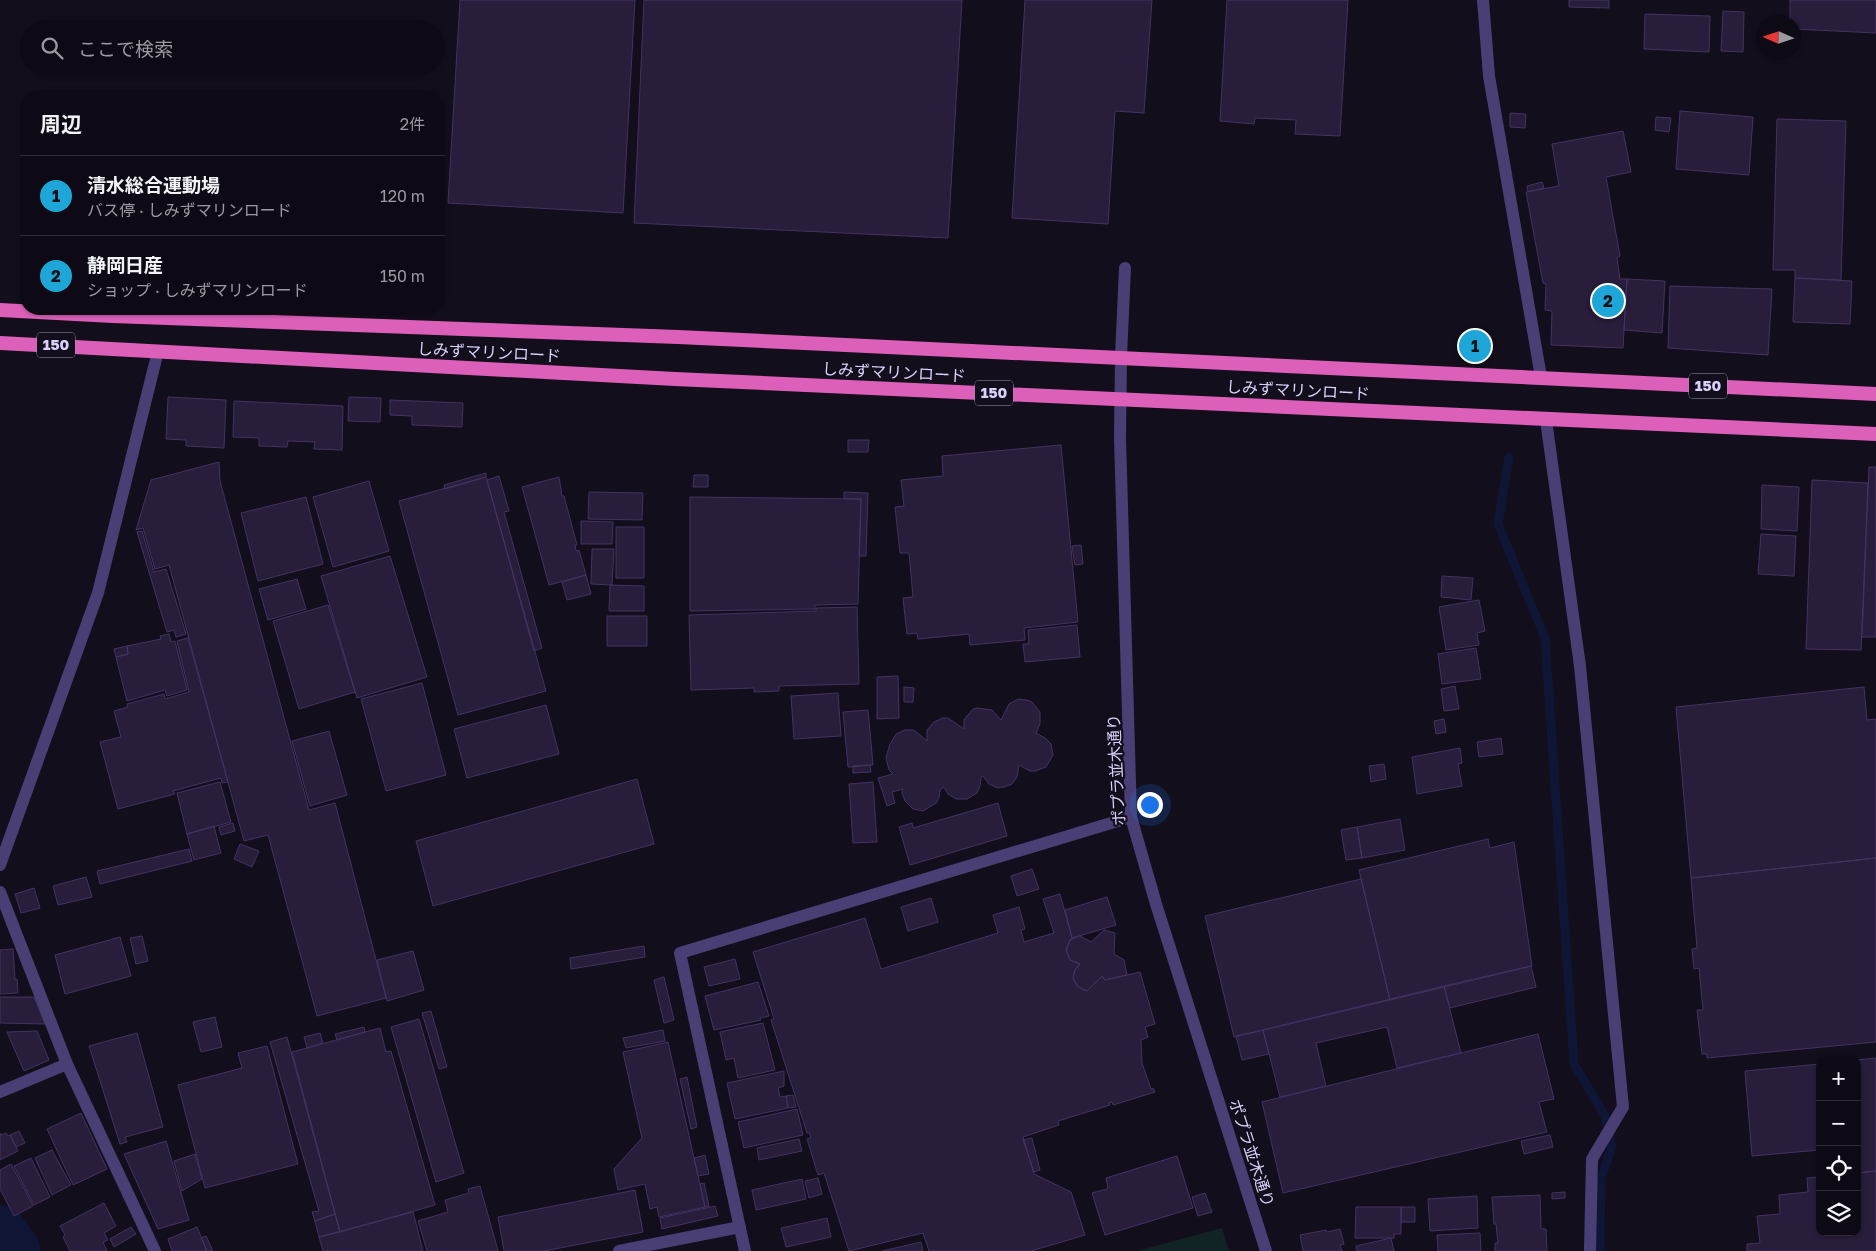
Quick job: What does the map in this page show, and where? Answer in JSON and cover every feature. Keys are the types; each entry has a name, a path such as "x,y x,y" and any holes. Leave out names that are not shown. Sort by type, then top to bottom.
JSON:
{"highway":[{"name":"しみずマリンロード","path":"0,310 20,311"},
{"name":"しみずマリンロード","path":"94,315 678,336 1876,394"},
{"name":"しみずマリンロード","path":"0,343 676,380 1876,434"}],"street":[{"path":"1483,0 1489,76 1541,378"},
{"name":"ポプラ並木通り","path":"1125,268 1120,399 1131,817 1159,913 1266,1251"},
{"path":"0,865 98,594 158,351"},
{"path":"1546,420 1580,666 1623,1107 1592,1159 1590,1251"},
{"path":"745,1251 680,953 1131,817"},
{"path":"0,892 68,1064 155,1251"},
{"path":"0,1092 68,1064"},
{"path":"619,1251 740,1227"}],"shaded area":[{"path":"1222,1228 1229,1251 1137,1251"}],"building":[{"path":"460,0 635,0 623,213 448,203"},
{"path":"644,0 962,0 948,238 634,223"},
{"path":"1025,0 1152,0 1144,113 1115,111 1108,224 1012,218"},
{"path":"1227,0 1348,0 1340,136 1295,134 1296,120 1255,118 1254,124 1220,121"},
{"path":"1569,0 1609,0 1609,8 1569,7"},
{"path":"1790,0 1876,0 1876,33 1801,29 1801,15 1790,15"},
{"path":"1723,11 1744,12 1743,52 1721,51"},
{"path":"1645,14 1710,16 1709,52 1644,49"},
{"path":"1680,111 1753,117 1749,175 1676,169"},
{"path":"1510,113 1526,114 1525,128 1510,127"},
{"path":"1656,117 1671,118 1669,132 1655,130"},
{"path":"1777,119 1846,121 1841,280 1795,278 1795,270 1773,270"},
{"path":"1623,131 1631,172 1606,177 1620,256 1617,258 1620,279 1627,279 1623,348 1551,345 1552,311 1545,310 1546,284 1543,283 1526,192 1559,186 1552,144"},
{"path":"1542,182 1544,188 1528,192 1527,186"},
{"path":"1795,278 1852,281 1850,324 1793,322"},
{"path":"1627,279 1665,281 1662,333 1624,330"},
{"path":"1670,286 1772,289 1768,355 1668,348"},
{"path":"168,397 226,400 224,448 186,446 186,440 166,439"},
{"path":"349,397 381,398 380,422 348,421"},
{"path":"390,400 463,403 462,427 412,425 412,416 390,415"},
{"path":"234,401 343,406 342,450 314,449 315,442 288,441 287,447 259,446 259,438 233,437"},
{"path":"848,440 869,440 868,452 848,452"},
{"path":"1061,445 1078,622 1024,628 1025,640 970,645 969,634 918,639 917,633 907,634 903,598 913,597 909,553 900,553 895,507 904,506 901,480 943,476 942,456"},
{"path":"219,462 220,481 309,810 335,803 386,998 317,1016 268,835 244,841 169,565 155,569 143,528 136,530 151,480"},
{"path":"1869,467 1876,467 1876,637 1862,637"},
{"path":"486,473 486,477 445,489 444,485"},
{"path":"694,475 708,475 708,487 693,487"},
{"path":"499,476 509,511 504,512 542,648 534,651 487,480"},
{"path":"486,477 546,691 458,715 399,501"},
{"path":"559,477 562,496 564,496 577,545 575,545 576,551 579,550 586,575 549,585 522,487"},
{"path":"1812,480 1868,483 1861,650 1806,649"},
{"path":"369,481 389,551 333,567 313,497"},
{"path":"1762,485 1799,487 1797,531 1761,529"},
{"path":"589,492 643,493 642,520 588,519"},
{"path":"844,492 868,493 866,556 859,556 861,499 844,499"},
{"path":"306,497 323,564 258,581 241,513"},
{"path":"690,497 861,499 858,604 815,605 815,609 690,611"},
{"path":"581,521 613,522 612,544 581,544"},
{"path":"616,527 644,527 644,578 616,578"},
{"path":"142,531 154,572 166,569 186,634 176,637 174,630 167,632 137,532"},
{"path":"1761,534 1796,536 1794,576 1758,574"},
{"path":"1081,545 1083,564 1075,565 1072,546"},
{"path":"592,549 614,549 612,585 591,584"},
{"path":"390,556 427,677 357,698 321,576"},
{"path":"586,575 591,594 567,600 562,582"},
{"path":"1442,576 1473,578 1471,600 1441,597"},
{"path":"297,579 306,609 268,620 259,589"},
{"path":"610,585 644,586 644,611 609,611"},
{"path":"1479,600 1485,631 1477,633 1479,645 1446,650 1439,607"},
{"path":"328,605 355,692 299,709 273,621"},
{"path":"857,607 859,684 779,686 779,691 754,692 754,688 691,690 689,615 816,611 816,608"},
{"path":"607,616 647,616 647,646 607,646"},
{"path":"1077,625 1080,657 1025,662 1023,644 1029,644 1028,630"},
{"path":"169,634 171,642 175,641 187,690 167,696 165,690 127,701 116,657 128,654 127,646 161,639 160,636"},
{"path":"188,638 228,782 222,783 221,778 173,791 175,794 118,809 100,742 121,737 114,711 128,707 127,704 164,694 165,699 189,692 177,641"},
{"path":"127,646 128,654 116,657 114,649"},
{"path":"1476,648 1481,679 1442,684 1438,654"},
{"path":"898,676 899,718 877,719 877,677"},
{"path":"422,683 446,775 386,791 361,699"},
{"path":"1455,686 1459,709 1444,711 1441,689"},
{"path":"904,687 914,688 913,702 904,702"},
{"path":"1864,687 1867,720 1876,719 1876,858 1691,878 1676,707"},
{"path":"838,693 841,736 794,739 791,696"},
{"path":"1018,699 1032,702 1040,712 1040,724 1036,733 1051,744 1053,755 1046,767 1030,771 1019,765 1017,777 1012,784 998,788 989,784 983,776 981,777 977,793 967,799 956,799 948,794 944,787 940,790 936,803 923,811 913,809 905,801 902,793 903,789 892,792 895,803 887,806 878,778 893,774 889,770 886,758 890,744 896,734 905,730 914,730 927,741 927,730 934,722 948,718 964,729 964,720 973,709 978,708 992,710 1001,720 1009,704"},
{"path":"546,705 559,754 467,778 454,729"},
{"path":"868,710 873,765 848,767 843,712"},
{"path":"1444,719 1446,732 1436,734 1434,721"},
{"path":"329,731 347,795 310,806 292,741"},
{"path":"1501,738 1503,754 1479,757 1477,742"},
{"path":"1460,748 1462,763 1458,764 1462,786 1417,794 1412,757"},
{"path":"1384,764 1386,779 1371,782 1369,766"},
{"path":"870,765 871,772 853,773 853,766"},
{"path":"637,779 654,844 433,906 416,841"},
{"path":"220,782 231,822 187,834 177,793"},
{"path":"873,782 877,842 853,843 849,784"},
{"path":"998,803 1007,836 910,865 899,827 912,823 913,828"},
{"path":"1400,819 1405,850 1362,858 1357,827"},
{"path":"233,823 235,831 221,835 219,827"},
{"path":"214,826 221,853 194,860 187,834"},
{"path":"1357,827 1362,858 1346,860 1341,830"},
{"path":"1488,839 1490,848 1514,842 1532,966 1390,1000 1359,870"},
{"path":"240,844 259,851 252,867 234,859"},
{"path":"189,849 192,861 100,884 97,871"},
{"path":"1876,858 1876,1042 1707,1058 1707,1054 1702,1054 1697,1010 1703,1010 1699,968 1694,969 1692,949 1697,948 1691,878"},
{"path":"1032,869 1039,889 1017,896 1011,876"},
{"path":"86,877 92,897 58,905 53,886"},
{"path":"1361,879 1390,1000 1234,1037 1205,916"},
{"path":"34,888 40,908 21,913 15,894"},
{"path":"1060,894 1072,938 1076,937 1070,940 1066,950 1070,960 1080,964 1075,970 1073,978 1077,986 1087,991 1102,976 1105,980 1140,972 1155,1024 1145,1027 1148,1037 1141,1040 1142,1063 1151,1089 1153,1088 1155,1092 1113,1105 1112,1102 1109,1103 1110,1105 1058,1121 1059,1125 1023,1137 1034,1174 1071,1192 1085,1235 1031,1251 929,1251 923,1233 849,1251 824,1173 818,1175 807,1139 811,1138 809,1132 807,1133 771,1020 774,1019 753,952 865,918 881,969 998,933 993,915 1019,907 1025,929 1021,930 1024,942 1054,933 1043,899"},
{"path":"1107,897 1116,925 1072,938 1065,910"},
{"path":"931,898 938,922 908,931 901,907"},
{"path":"1104,930 1115,933 1114,954 1124,960 1127,975 1105,980 1102,976 1087,991 1077,986 1073,978 1075,970 1080,964 1070,960 1066,950 1070,940 1080,936 1091,942"},
{"path":"142,936 148,961 136,964 130,938"},
{"path":"120,937 131,976 65,994 55,955"},
{"path":"644,946 645,957 571,969 570,958"},
{"path":"13,949 15,980 17,979 18,993 0,994 0,950"},
{"path":"413,951 424,990 387,1001 377,960"},
{"path":"735,959 740,979 709,986 704,967"},
{"path":"1531,966 1536,987 1450,1008 1444,986"},
{"path":"664,977 674,1020 664,1023 654,980"},
{"path":"758,982 769,1016 760,1018 761,1020 714,1030 705,996"},
{"path":"1444,986 1461,1053 1397,1068 1387,1027 1316,1043 1326,1086 1280,1097 1263,1030"},
{"path":"0,997 34,997 45,1024 0,1023"},
{"path":"431,1011 447,1067 439,1069 422,1013"},
{"path":"215,1017 222,1047 201,1052 193,1022"},
{"path":"419,1019 464,1173 436,1182 391,1027"},
{"path":"763,1023 775,1070 738,1078 734,1058 726,1060 720,1032"},
{"path":"364,1027 365,1032 337,1040 335,1034"},
{"path":"380,1028 386,1052 391,1051 435,1205 340,1232 292,1052"},
{"path":"663,1030 665,1041 626,1048 623,1038"},
{"path":"1263,1030 1269,1054 1242,1060 1236,1036"},
{"path":"37,1031 49,1060 24,1071 7,1032"},
{"path":"137,1033 163,1127 125,1137 127,1142 120,1144 89,1046"},
{"path":"320,1033 323,1043 307,1048 304,1037"},
{"path":"1538,1034 1554,1099 1539,1102 1547,1132 1283,1193 1262,1102"},
{"path":"287,1037 335,1214 315,1221 312,1212 319,1211 270,1042"},
{"path":"668,1042 705,1207 659,1217 657,1207 650,1209 645,1184 618,1190 614,1169 642,1138 623,1052"},
{"path":"267,1046 298,1164 205,1188 178,1085 242,1068 238,1053"},
{"path":"1876,1058 1876,1171 1861,1173 1861,1101 1861,1060"},
{"path":"1816,1064 1816,1150 1752,1156 1745,1071"},
{"path":"784,1071 784,1086 778,1088 780,1097 786,1096 788,1108 735,1119 727,1083"},
{"path":"687,1077 697,1127 691,1129 680,1079"},
{"path":"793,1095 796,1107 788,1108 786,1096"},
{"path":"797,1109 803,1135 744,1148 738,1122"},
{"path":"81,1113 107,1169 73,1185 47,1129"},
{"path":"19,1131 25,1143 16,1147 10,1135"},
{"path":"0,1133 1,1135 6,1133 8,1136 10,1135 18,1151 0,1160"},
{"path":"1550,1135 1553,1147 1524,1154 1521,1141"},
{"path":"1032,1138 1040,1170 1034,1172 1023,1140"},
{"path":"799,1139 802,1151 759,1160 757,1148"},
{"path":"166,1141 189,1220 158,1229 124,1154"},
{"path":"52,1150 71,1185 52,1195 35,1158"},
{"path":"195,1154 202,1179 182,1191 174,1161"},
{"path":"705,1155 709,1174 698,1176 694,1158"},
{"path":"1177,1156 1193,1208 1105,1235 1092,1193 1107,1189 1106,1178"},
{"path":"31,1158 50,1197 34,1205 14,1166"},
{"path":"11,1164 33,1206 14,1216 0,1189 0,1170"},
{"path":"1876,1171 1876,1251 1747,1251 1747,1244 1760,1243 1757,1216 1780,1214 1779,1195 1808,1192 1807,1178 1816,1177 1816,1236 1861,1236 1861,1173"},
{"path":"818,1178 822,1194 809,1198 805,1181"},
{"path":"802,1179 806,1199 756,1210 752,1190"},
{"path":"704,1183 709,1206 705,1207 700,1184"},
{"path":"480,1186 498,1251 427,1251 418,1221 448,1212 445,1200 469,1193 468,1189"},
{"path":"635,1190 643,1232 544,1251 504,1251 498,1217"},
{"path":"1565,1192 1565,1198 1552,1199 1552,1193"},
{"path":"1205,1193 1212,1212 1198,1216 1192,1197"},
{"path":"1540,1195 1541,1229 1546,1229 1547,1251 1495,1251 1495,1243 1498,1243 1496,1224 1494,1224 1492,1197"},
{"path":"1477,1196 1478,1228 1430,1231 1428,1199"},
{"path":"104,1203 116,1226 104,1233 108,1240 103,1242 107,1251 70,1251 60,1226"},
{"path":"715,1206 718,1216 662,1229 660,1218"},
{"path":"1356,1207 1401,1207 1401,1234 1394,1234 1394,1238 1355,1238"},
{"path":"1401,1207 1415,1207 1415,1222 1401,1222"},
{"path":"413,1212 423,1251 323,1251 319,1237"},
{"path":"335,1214 340,1232 319,1237 315,1221"},
{"path":"827,1218 831,1237 786,1247 781,1228"},
{"path":"131,1227 136,1234 114,1247 110,1239"},
{"path":"197,1227 207,1251 172,1251 168,1239"},
{"path":"1340,1229 1344,1244 1340,1245 1342,1251 1303,1251 1300,1235"},
{"path":"1480,1233 1481,1251 1438,1251 1437,1235"},
{"path":"206,1236 213,1251 207,1251 201,1238"},
{"path":"1391,1238 1394,1251 1357,1251 1356,1246"},
{"path":"921,1242 923,1251 882,1251"}],"waterway":[{"path":"1509,457 1498,524 1545,638 1574,1064 1605,1116 1612,1146 1601,1179 1600,1251"},
{"path":"0,1233 13,1251"}],"place":[{"name":"静岡日産","path":"1608,301"},
{"name":"清水総合運動場","path":"1475,346"}]}
